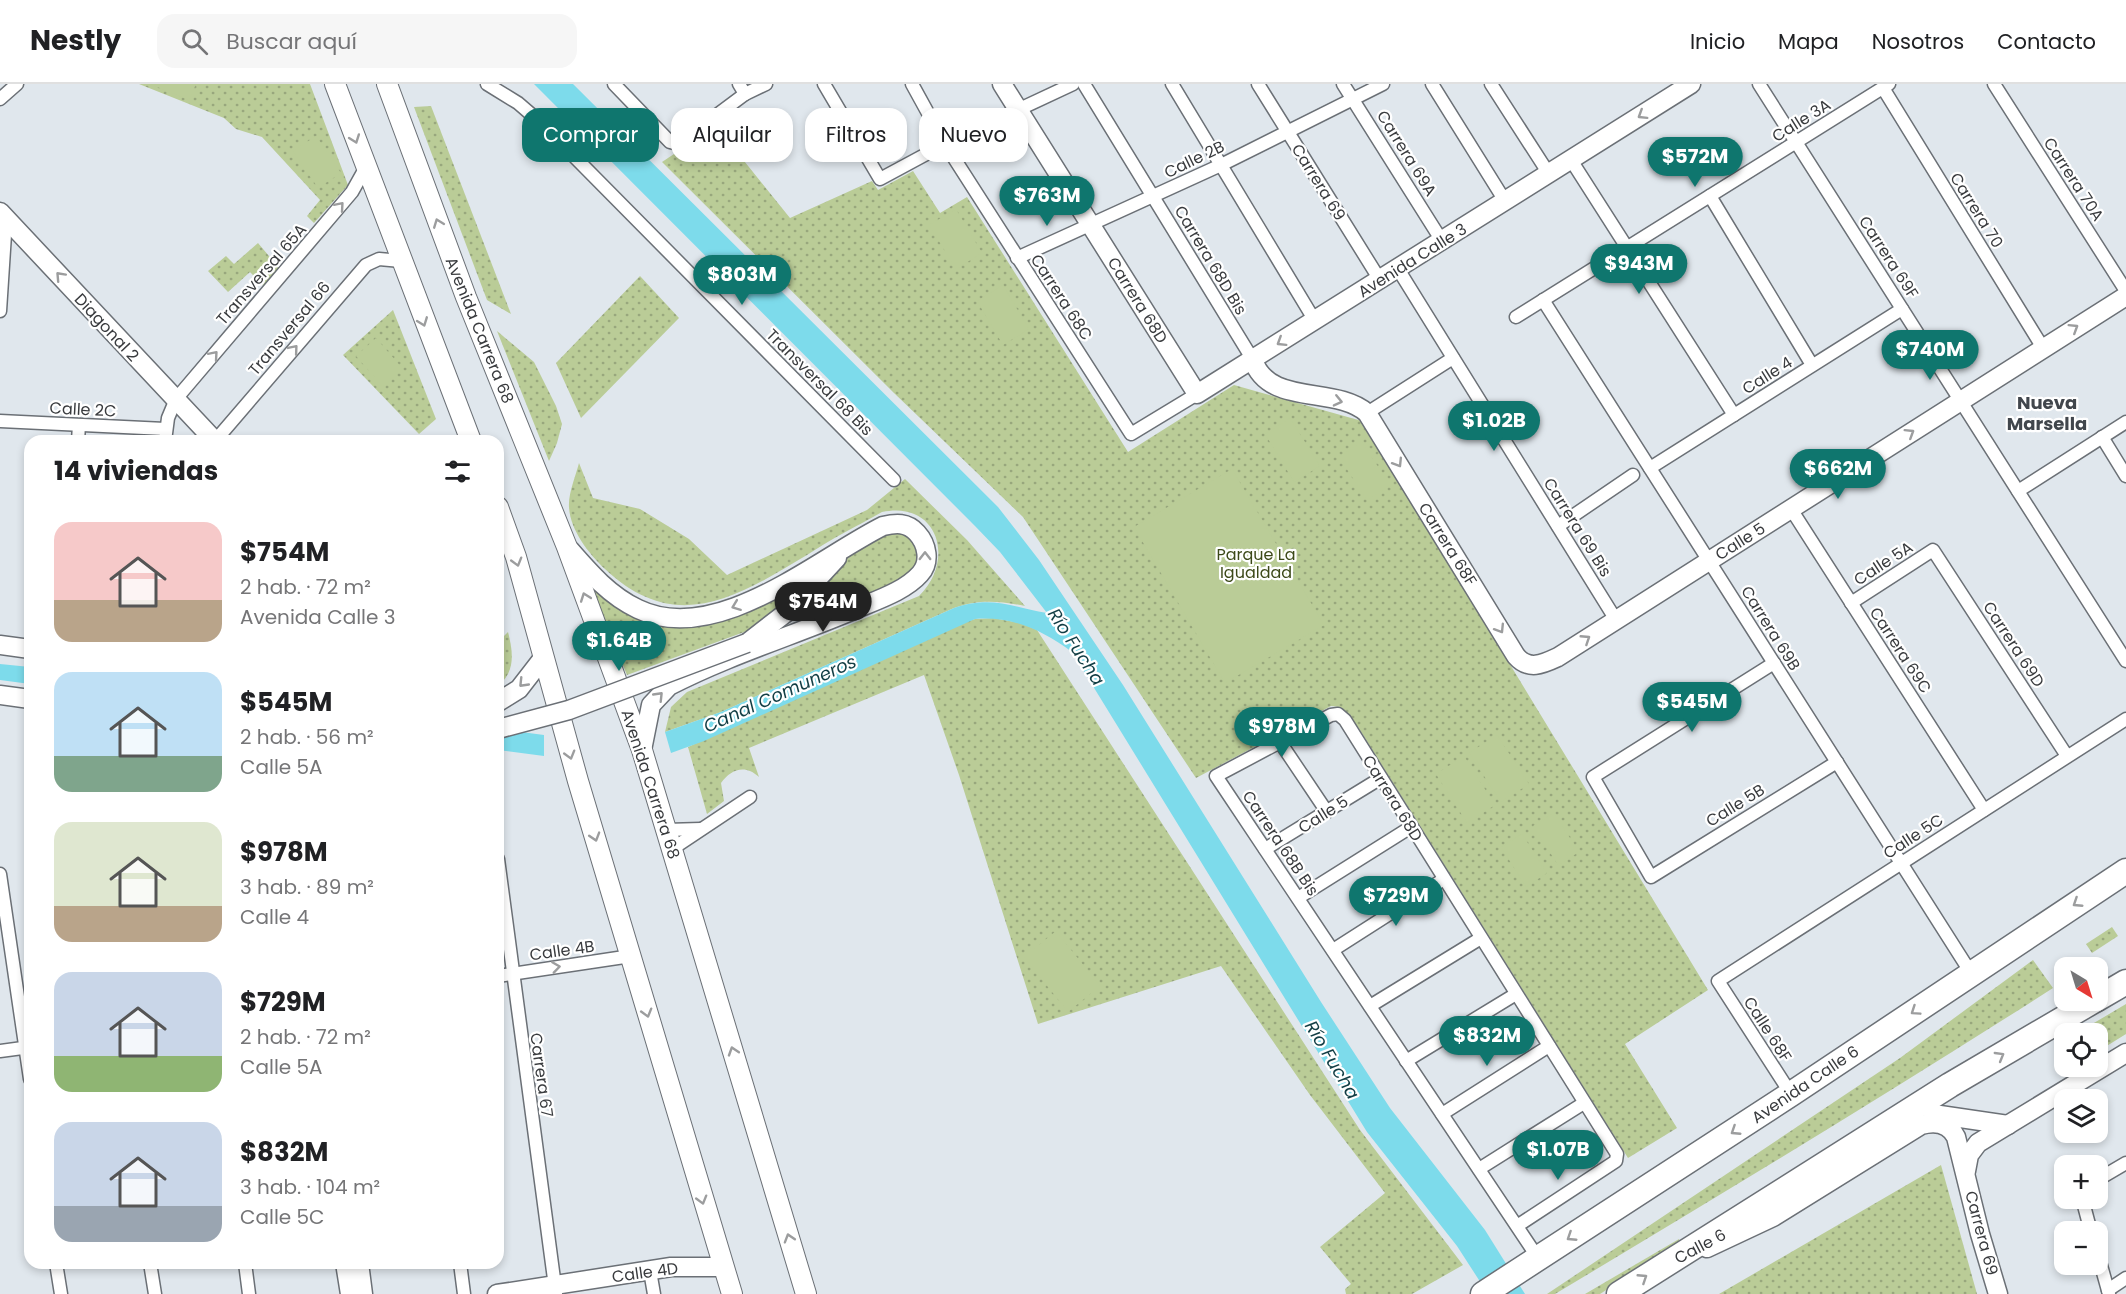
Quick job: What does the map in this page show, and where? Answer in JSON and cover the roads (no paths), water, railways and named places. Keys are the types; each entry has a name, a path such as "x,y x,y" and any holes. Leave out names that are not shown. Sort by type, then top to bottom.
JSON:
{"highway":[{"name":"Avenida Calle 6","path":"1483,1294 1791,1094 2126,871"},
{"path":"2108,993 2126,982"},
{"path":"1618,1294 1950,1085 2077,1011"},
{"path":"1921,1117 1950,1085"}],"main road":[{"path":"335,84 400,261 469,435"},
{"name":"Avenida Carrera 68","path":"387,84 462,287 567,547 642,750 806,1294"},
{"path":"504,524 516,557 543,658 722,1267 732,1294"}],"street":[{"path":"0,99 17,84"},
{"name":"Transversal 68 Bis","path":"488,84 518,103 540,122 894,480"},
{"path":"614,84 670,142 683,142 742,89 766,84"},
{"path":"824,84 880,178 919,158"},
{"name":"Carrera 68C","path":"912,84 925,108"},
{"name":"Carrera 68D","path":"1002,84 1017,108"},
{"path":"1020,108 1073,84"},
{"name":"Carrera 68D Bis","path":"1084,84 1252,360"},
{"path":"1172,84 1315,321"},
{"name":"Carrera 69","path":"1258,84 1380,280"},
{"name":"Carrera 69A","path":"1343,84 1442,241"},
{"name":"Calle 2B","path":"1017,258 1221,165 1383,84"},
{"path":"1432,84 1505,201"},
{"path":"1491,84 1548,174"},
{"name":"Avenida Calle 3","path":"1131,434 1691,84"},
{"name":"Carrera 69F","path":"1759,84 2126,661"},
{"name":"Carrera 70A","path":"1994,84 2126,291"},
{"name":"Calle 3A","path":"1516,317 1886,86"},
{"name":"Carrera 70","path":"1886,86 2043,348"},
{"name":"Carrera 68D","path":"1028,125 1197,394"},
{"path":"1571,160 1734,415"},
{"name":"Carrera 68C","path":"956,162 1131,434"},
{"name":"Transversal 65A","path":"176,399 352,192 366,167"},
{"path":"1710,196 1812,366"},
{"path":"0,311 3,215"},
{"name":"Diagonal 2","path":"3,215 209,435"},
{"name":"Transversal 66","path":"220,435 366,265 379,259 400,261"},
{"name":"Carrera 69 Bis","path":"1398,269 1616,620"},
{"name":"Calle 5","path":"1534,665 1558,657 2126,296"},
{"name":"Carrera 69B","path":"1543,300 1971,973"},
{"name":"Calle 4","path":"1650,468 1902,309"},
{"path":"1252,360 1257,371 1267,383 1353,404 1367,413 1453,358"},
{"path":"165,435 176,399"},
{"name":"Carrera 68F","path":"1367,413 1516,656 1523,663 1534,665"},
{"name":"Calle 2C","path":"0,421 79,425 165,435"},
{"path":"2018,491 2126,422"},
{"path":"78,435 79,425"},
{"path":"2102,437 2126,476"},
{"path":"1558,526 1634,475"},
{"name":"Carrera 69C","path":"1791,509 1984,810"},
{"path":"567,547 602,585 626,602 651,615 684,618 725,610 760,597 883,526 896,523 907,525 917,532 925,544 927,564 921,573 888,595 669,686 651,705 642,750"},
{"path":"747,643 787,612 844,551 861,537"},
{"name":"Calle 5A","path":"1851,603 1933,550"},
{"name":"Carrera 69D","path":"1933,550 2067,756"},
{"path":"504,727 569,710 802,621 888,595"},
{"path":"0,645 24,649"},
{"path":"504,698 519,689 543,658"},
{"name":"Calle 5B","path":"1774,663 1593,777 1651,877 1837,762"},
{"path":"0,695 24,698"},
{"name":"Carrera 68D","path":"1280,742 1331,715 1338,714 1345,720 1618,1157 1517,1226"},
{"name":"Calle 5C","path":"1718,981 2126,719"},
{"path":"1280,742 1327,812"},
{"name":"Carrera 68B Bis","path":"1280,742 1216,776 1517,1226 1531,1263"},
{"name":"Calle 5","path":"1265,849 1381,778"},
{"path":"669,839 702,829 750,796"},
{"path":"1298,898 1412,826"},
{"path":"669,839 702,829"},
{"path":"0,874 24,1022"},
{"path":"1332,950 1444,879"},
{"name":"Carrera 67","path":"504,908 555,1290"},
{"path":"1370,1006 1481,938"},
{"name":"Calle 4B","path":"504,975 631,956"},
{"name":"Calle 68F","path":"1718,981 1791,1094"},
{"path":"1406,1061 1516,994"},
{"path":"1442,1114 1549,1046"},
{"path":"0,1052 24,1048"},
{"name":"Carrera 69","path":"1966,1171 1972,1149 2126,1053"},
{"path":"1479,1169 1584,1103"},
{"name":"Calle 6","path":"1668,1262 1770,1209 1921,1117 1936,1114 2008,1125"},
{"name":"Calle 6","path":"1668,1262 1758,1225 1921,1125 1934,1123 1947,1126"},
{"name":"Carrera 69","path":"1947,1126 1956,1137 1980,1234 1998,1294"},
{"path":"2108,1174 2126,1163"},
{"name":"Calle 4D","path":"497,1294 555,1290 650,1271 691,1266 722,1267"},
{"path":"57,1269 61,1294"},
{"path":"151,1269 155,1294"},
{"path":"246,1269 249,1294"},
{"path":"346,1269 350,1294"},
{"path":"360,1269 363,1294"},
{"path":"461,1269 464,1294"},
{"path":"650,1271 654,1294"},
{"path":"2104,1275 2109,1292 2126,1278"}],"water":[{"path":"534,84 573,84 597,108 558,108"},
{"path":"612,162 651,162 998,507 1039,560 1123,685 1390,1108 1485,1230 1525,1294 1488,1294 1457,1246 1367,1132 1072,652 1061,644 1038,631 1014,622 975,619 704,741 671,753 665,732 721,712 954,608 967,604 991,602 1047,613 1000,552"},
{"path":"0,664 24,666 24,683 0,680"},
{"path":"504,730 544,735 544,756 504,751"}],"district":[{"name":"Nueva Marsella","path":"2047,413"}],"park label":[{"name":"Parque La Igualdad","path":"1256,563"}],"water label":[{"name":"Río Fucha","path":"1076,647"},
{"name":"Canal Comuneros","path":"780,694"},
{"name":"Río Fucha","path":"1332,1060"}]}
